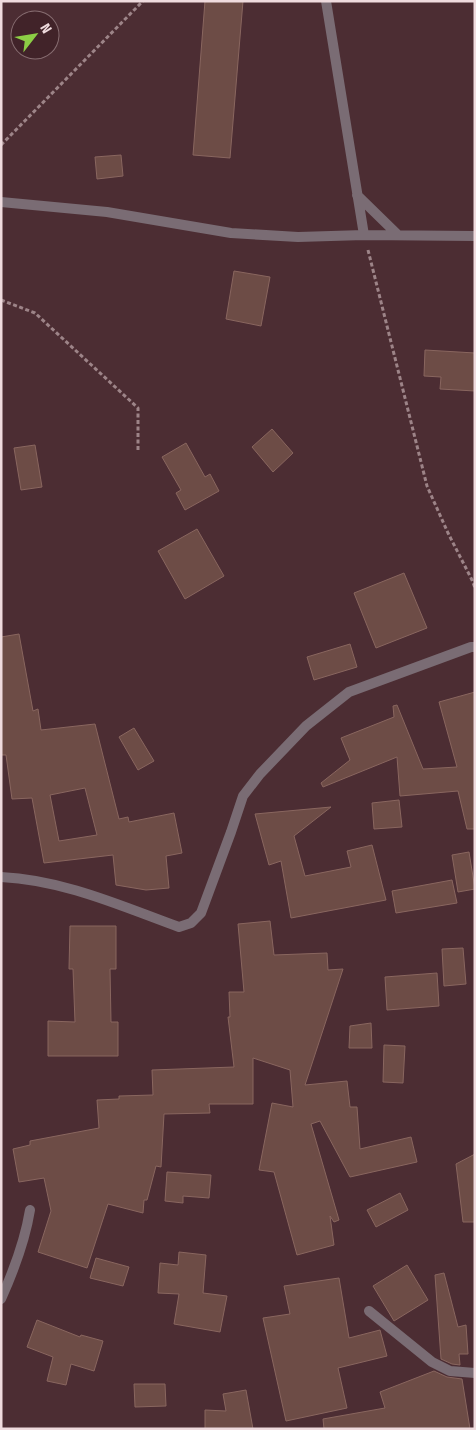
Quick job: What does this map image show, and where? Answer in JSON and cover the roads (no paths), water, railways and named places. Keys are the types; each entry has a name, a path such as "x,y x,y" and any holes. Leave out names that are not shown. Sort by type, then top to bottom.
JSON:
{"street":[{"path":"326,1 364,235"},
{"path":"358,195 398,235"},
{"path":"1,202 107,212 230,233 298,237 364,235 475,236"},
{"path":"1,877 32,879 78,890 179,926 191,924 201,913 243,796 260,774 306,726 349,692 475,647"},
{"path":"1,1299 21,1246 30,1210"},
{"path":"370,1311 432,1362 450,1371 475,1373"}]}
